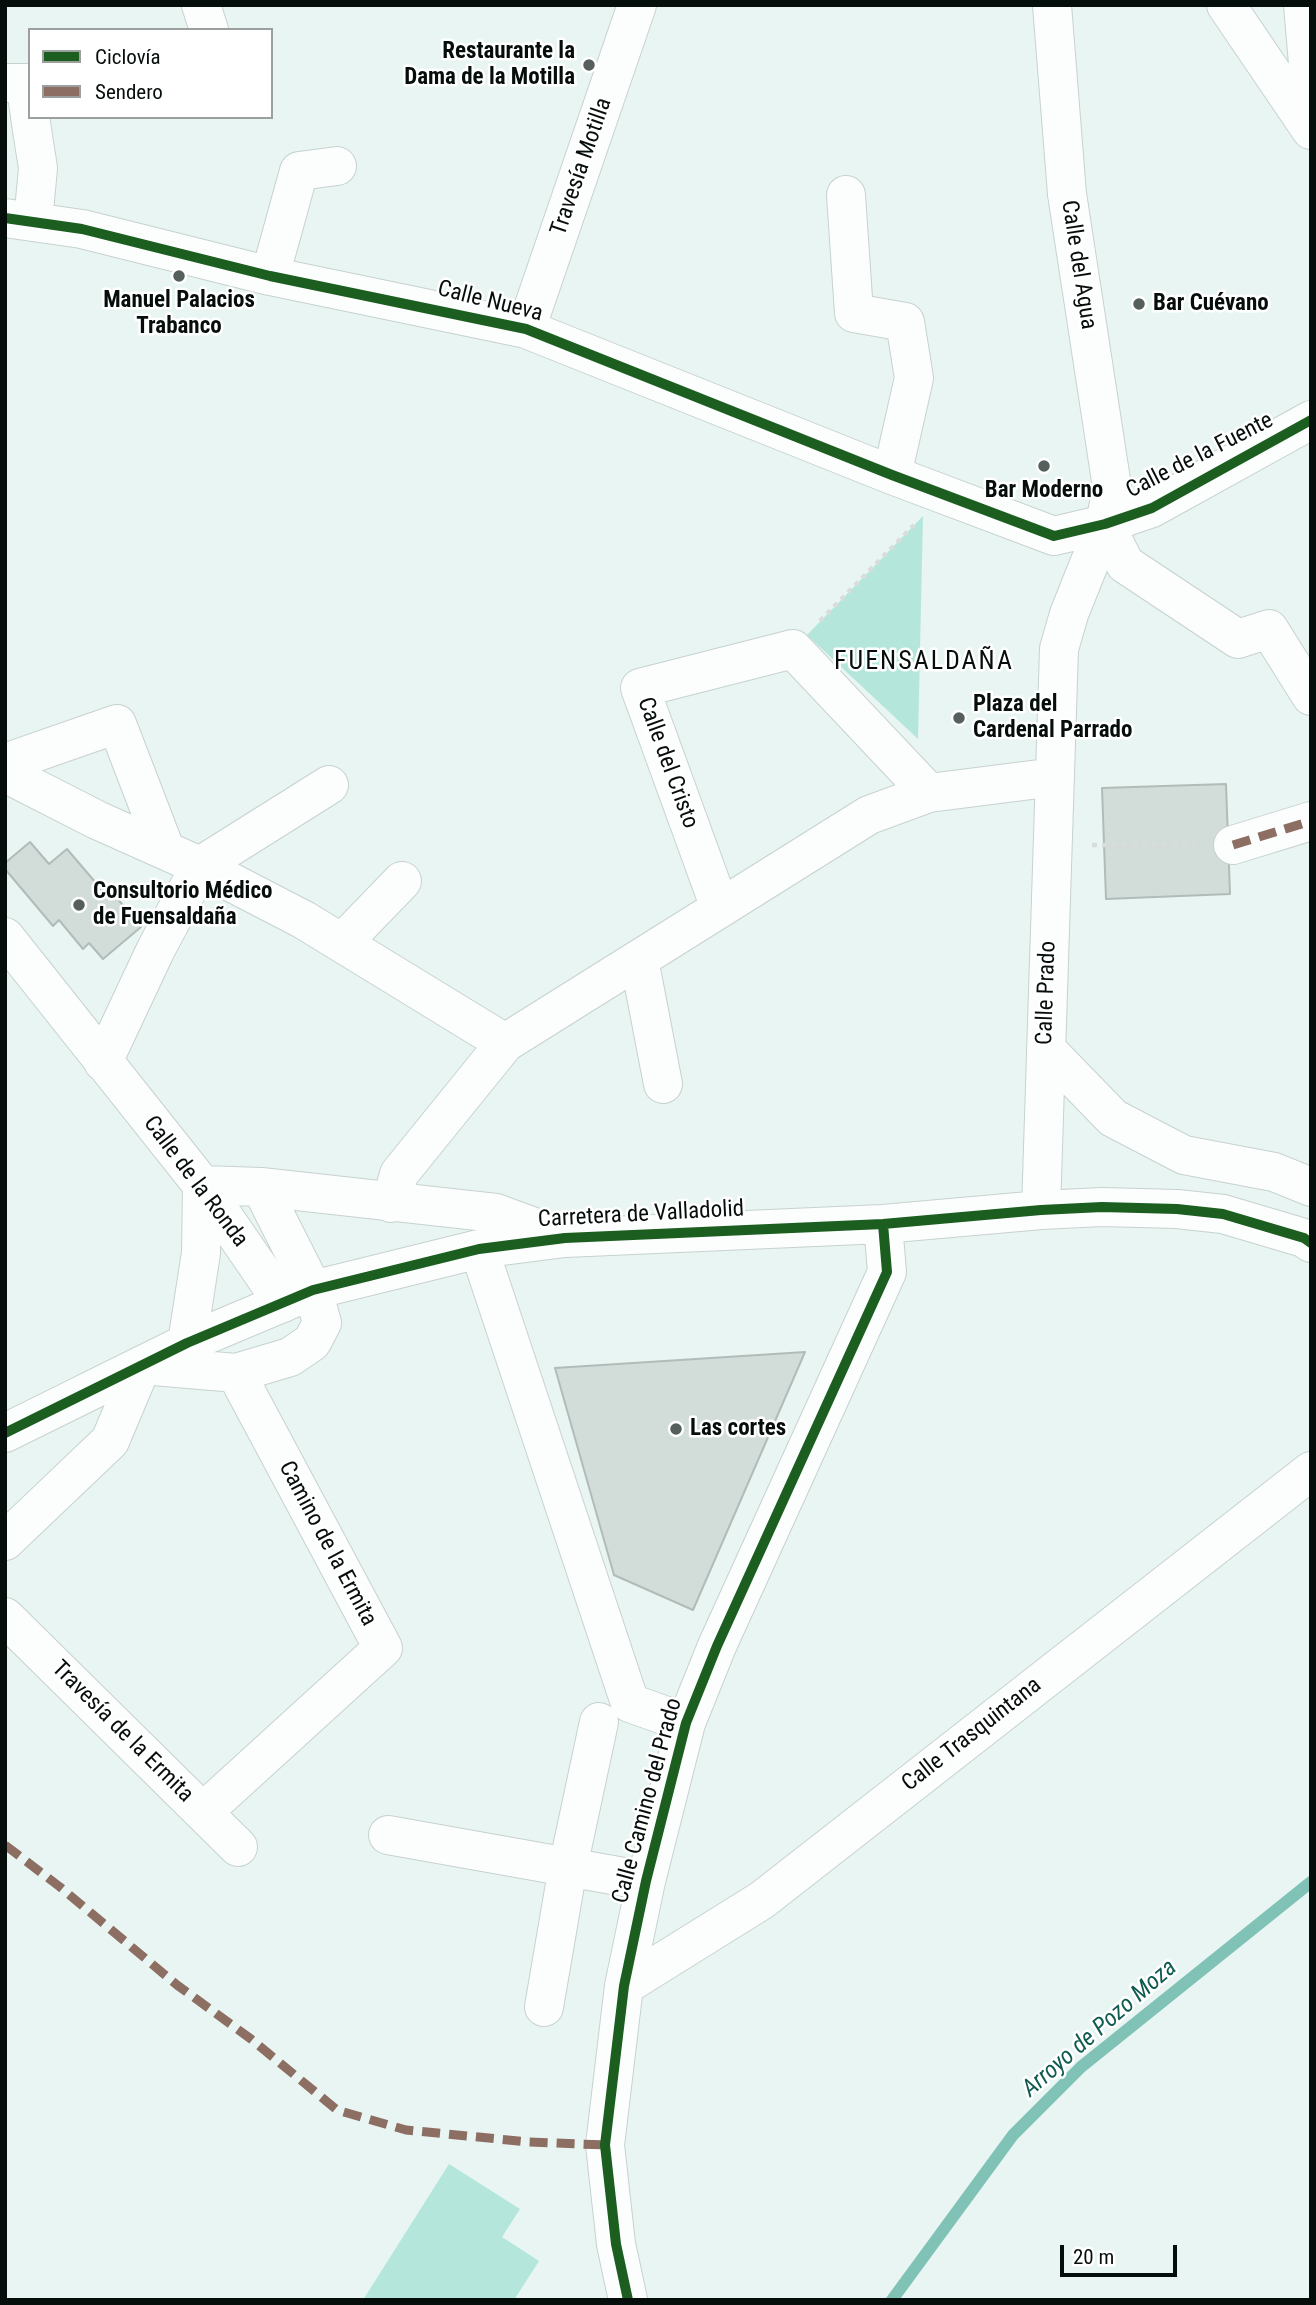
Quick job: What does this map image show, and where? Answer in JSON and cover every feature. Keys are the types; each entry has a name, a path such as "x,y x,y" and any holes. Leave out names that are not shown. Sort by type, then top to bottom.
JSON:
{"street":[{"path":"201,5 208,28"},
{"name":"Travesía Motilla","path":"526,329 637,5"},
{"name":"Calle del Agua","path":"1052,5 1067,194 1112,487 1105,524"},
{"path":"1226,5 1311,130"},
{"path":"1303,5 1311,99"},
{"path":"5,82 25,83 28,103"},
{"path":"19,220 38,168 30,119"},
{"path":"270,276 299,171 337,166"},
{"path":"846,195 854,313 905,322 914,378 892,475"},
{"name":"Calle Nueva","path":"19,220 82,229 270,276 526,329 945,494"},
{"name":"Calle de la Fuente","path":"1105,524 1152,508 1311,420"},
{"path":"945,494 1054,536 1105,524"},
{"path":"1105,524 1125,564 1238,639 1269,629 1311,696"},
{"path":"391,1203 399,1174 505,1043 869,815 929,793 1055,777 1059,649 1069,614 1105,524"},
{"path":"793,649 929,793"},
{"name":"Calle del Cristo","path":"720,908 640,688 793,649"},
{"path":"5,763 117,724 165,849"},
{"path":"5,773 97,820 200,866 304,920 505,1043"},
{"name":"Calle Prado","path":"1041,1210 1055,777"},
{"path":"103,1062 155,951 200,866 329,785"},
{"path":"1233,845 1311,821"},
{"path":"342,943 402,881"},
{"name":"Calle de la Ronda","path":"5,937 202,1185 298,1297"},
{"path":"639,959 663,1084"},
{"path":"1046,1049 1112,1118 1184,1155 1273,1172 1311,1187"},
{"path":"187,1343 201,1253 202,1185 261,1187 496,1213 565,1238"},
{"path":"5,1541 110,1441 142,1365 236,1373 290,1357 312,1342 322,1323 298,1297 261,1187"},
{"name":"Carretera de Valladolid","path":"5,1433 187,1343 298,1297 479,1249 565,1238 883,1224 1041,1210 1177,1209 1223,1214 1304,1238 1311,1243"},
{"name":"Calle Camino del Prado","path":"628,2300 616,2244 605,2144 624,1986 646,1881 686,1723 717,1646 887,1272 883,1224"},
{"name":"Calle Camino del Prado","path":"479,1249 630,1703 686,1723"},
{"name":"Camino de la Ermita","path":"203,1812 383,1647 236,1373"},
{"name":"Calle Trasquintana","path":"624,1986 762,1900 1311,1471"},
{"name":"Travesía de la Ermita","path":"5,1617 238,1847"},
{"path":"544,2007 568,1867 599,1721"},
{"path":"388,1835 646,1881"}],"path":[{"path":"793,649 945,494"},
{"path":"1052,844 1233,845"}],"green space":[{"path":"923,516 918,739 807,635"},
{"path":"449,2164 520,2209 502,2237 539,2261 514,2300 363,2300"}],"building":[{"path":"1226,784 1230,894 1106,899 1102,788"},
{"name":"Consultorio Médico de Fuensaldaña","path":"30,842 49,864 67,849 102,890 107,886 141,927 103,959 89,943 83,949 59,920 53,926 5,869 5,863"},
{"path":"805,1352 693,1610 614,1575 555,1368"}],"waterway":[{"name":"Arroyo de Pozo Moza","path":"892,2300 1013,2135 1081,2067 1311,1882"}],"marked path":[{"path":"1233,845 1311,821"},
{"path":"5,1845 60,1887 177,1985 251,2039 337,2110 406,2130 529,2142 605,2145"}],"cycle path":[{"path":"5,218 82,229 270,276 526,329 892,475 1054,536 1105,524 1152,508 1311,420"},
{"path":"5,1433 187,1343 313,1290 479,1249 565,1238 883,1224 1102,1207 1177,1209 1223,1214 1304,1238 1311,1243"},
{"path":"628,2300 616,2244 605,2145 624,1986 646,1881 686,1723 717,1646 887,1272 883,1224"}],"place":[{"name":"Restaurante la Dama de la Motilla","path":"589,65"},
{"name":"Manuel Palacios Trabanco","path":"179,276"},
{"name":"Bar Cuévano","path":"1139,304"},
{"name":"Bar Moderno","path":"1044,466"},
{"name":"Plaza del Cardenal Parrado","path":"959,718"},
{"name":"Consultorio Médico de Fuensaldaña","path":"79,905"},
{"name":"Las cortes","path":"676,1429"}],"district":[{"name":"FUENSALDAÑA","path":"924,662"}]}
